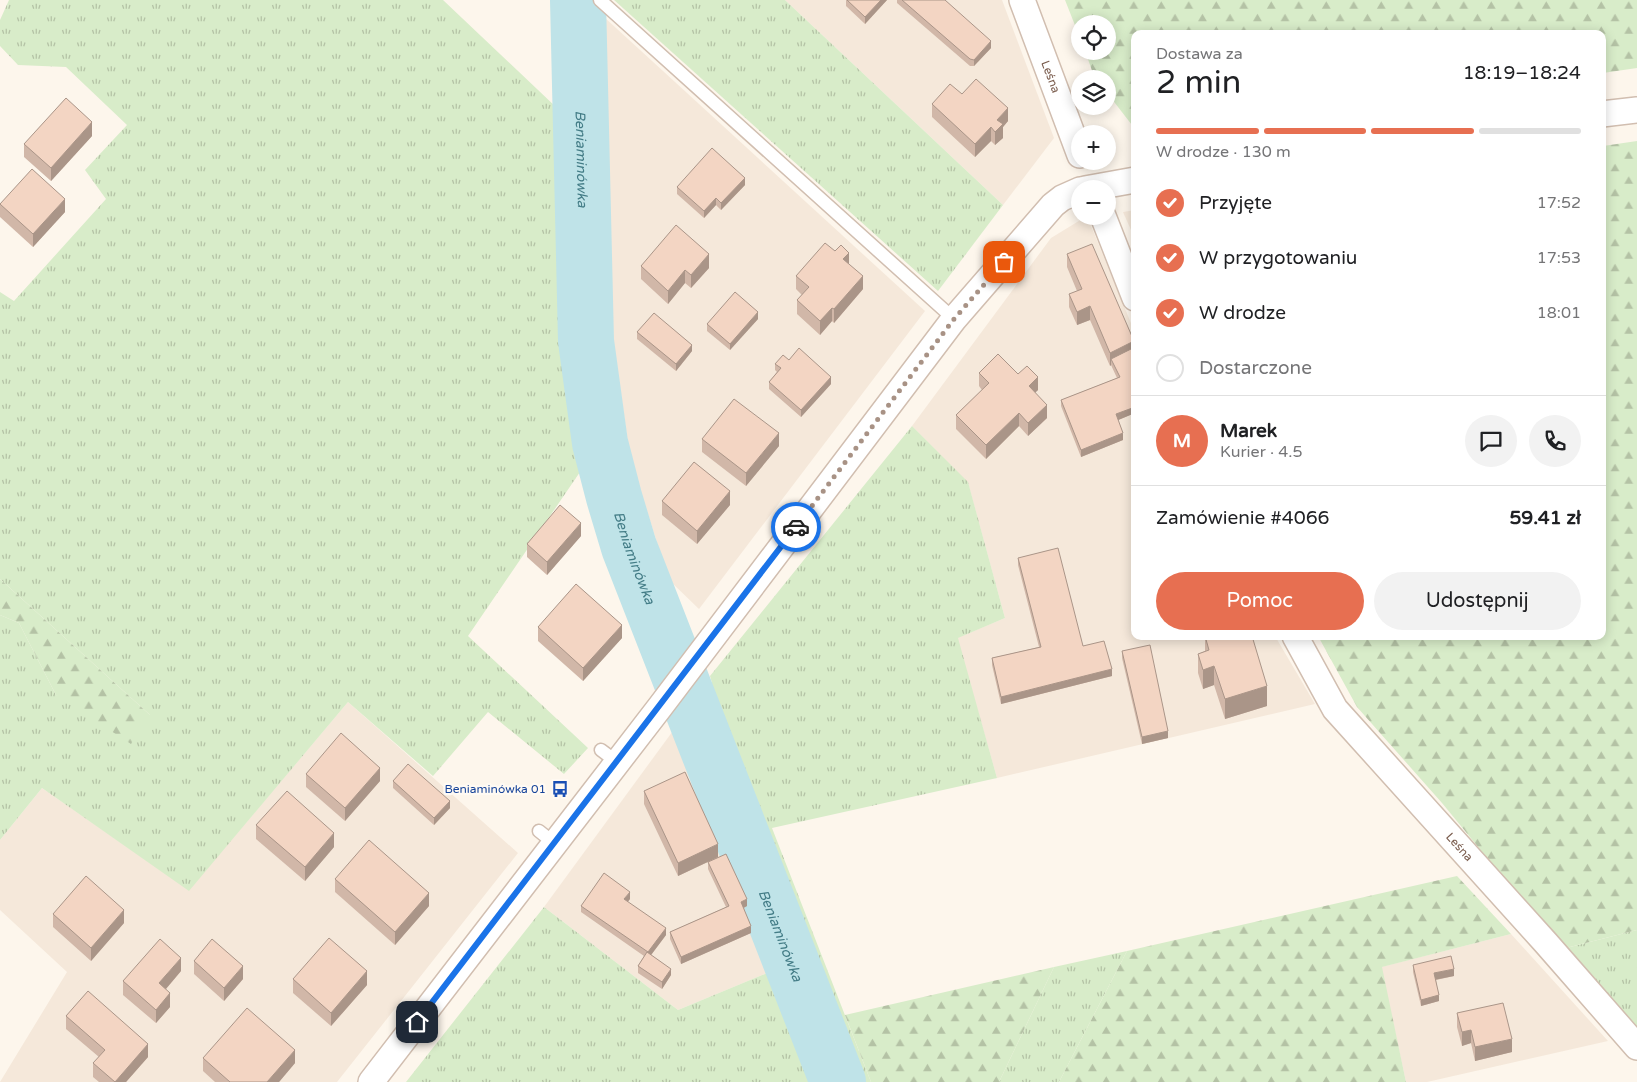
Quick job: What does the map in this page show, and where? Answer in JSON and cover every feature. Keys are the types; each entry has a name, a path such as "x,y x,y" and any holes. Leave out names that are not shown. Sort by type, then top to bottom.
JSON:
{"street":[{"name":"Leśna","path":"1022,0 1071,131"},
{"path":"1606,114 1637,110"},
{"path":"1116,184 1131,181"},
{"path":"371,1082 546,837 609,756 660,707 954,319 1053,205 1062,198 1071,195"},
{"path":"1107,225 1131,288"},
{"name":"Leśna","path":"1297,640 1335,709 1637,1047"}],"lane":[{"path":"600,0 954,319"}],"shaded area":[{"path":"785,0 1002,0 1054,138 1003,205"},
{"path":"604,17 925,311 699,609 669,580 630,458 611,323"},
{"path":"1131,211 1131,230 1123,212"},
{"path":"1072,225 1091,225 1131,323 1131,640 1277,640 1315,704 997,778 957,638 1005,618 968,483 912,426 1051,238"},
{"path":"348,702 518,853 337,1082 0,1082 67,972 0,910 0,840 42,788 189,890"},
{"path":"678,724 772,971 678,1010 544,907"},
{"path":"1511,934 1608,1041 1427,1082 1406,1082 1381,967"}],"green space":[{"path":"9,0 443,0 557,108 565,319 580,472 468,636 588,748 564,774 488,712 433,776 348,702 189,891 42,788 0,840 0,615 19,623 56,695 150,715 0,579 0,292 14,301 106,199 85,170 127,125 66,67 18,65 0,46 0,20"},
{"path":"614,0 785,0 1003,205 938,291"},
{"path":"1065,0 1637,0 1637,68 1606,73 1606,30 1131,30 1131,124 1116,104 1116,70 1092,70 1088,60 1116,60 1116,15 1071,15"},
{"path":"1637,141 1637,930 1562,949 1442,803 1357,707 1320,640 1606,640 1606,146"},
{"path":"912,426 968,482 1005,618 958,638 997,778 772,828 871,1082 406,1082 544,907 678,1010 772,971 678,724 712,683 710,676"},
{"path":"0,579 150,715 131,744 56,695 19,623 0,615"},
{"path":"1457,876 1511,934 1382,967 1406,1082 1059,1082 1127,951"},
{"path":"1637,930 1637,1031 1562,949"},
{"path":"1127,951 1059,1082 999,1082 1054,967"},
{"path":"1054,967 999,1082 871,1082 845,1015"}],"building":[{"path":"847,0 881,0 865,17"},
{"path":"902,0 945,0 991,41 974,60 970,59"},
{"path":"976,79 1008,108 997,120 1003,124 995,132 991,127 975,144 932,104 950,84 962,94"},
{"path":"66,98 92,122 51,168 24,144"},
{"path":"712,148 745,178 721,203 716,198 704,211 677,187"},
{"path":"32,169 65,199 33,234 0,204"},
{"path":"676,225 709,254 691,275 685,270 668,291 641,266"},
{"path":"825,243 835,251 841,245 849,253 843,259 863,276 834,309 832,308 820,321 797,300 809,287 796,276"},
{"path":"1092,244 1131,334 1131,342 1110,353 1090,306 1077,312 1069,294 1082,289 1067,254"},
{"path":"735,292 758,312 730,344 707,324"},
{"path":"654,313 692,345 676,364 637,332"},
{"path":"799,348 831,377 801,410 769,382 781,368 775,364 783,355 789,360"},
{"path":"1131,349 1131,408 1116,414 1123,433 1081,450 1061,400 1120,377 1111,359"},
{"path":"998,354 1018,374 1027,366 1038,377 1029,386 1047,405 1028,423 1019,413 986,445 956,415 989,383 979,373"},
{"path":"734,399 779,433 746,473 702,439"},
{"path":"694,462 730,491 697,531 662,501"},
{"path":"560,505 581,523 547,562 527,544"},
{"path":"1058,548 1083,646 1104,641 1112,669 1001,697 992,658 1041,647 1018,558"},
{"path":"576,584 622,625 583,668 538,627"},
{"path":"1206,640 1253,640 1267,686 1225,699 1214,666 1203,670 1198,654 1209,650"},
{"path":"1150,645 1168,731 1142,737 1122,651"},
{"path":"341,733 380,768 345,808 306,774"},
{"path":"408,764 450,801 434,818 393,781"},
{"path":"685,772 718,844 678,863 644,791"},
{"path":"287,791 334,833 305,867 256,825"},
{"path":"369,840 429,893 395,932 335,879"},
{"path":"726,854 747,899 741,902 751,926 681,957 670,932 729,906 708,862"},
{"path":"604,873 630,892 624,899 666,928 648,952 581,906"},
{"path":"86,876 124,910 91,948 53,914"},
{"path":"329,938 367,971 331,1013 293,979"},
{"path":"160,939 181,958 159,983 170,993 156,1010 123,981"},
{"path":"212,939 243,966 224,988 194,961"},
{"path":"647,952 671,969 662,982 638,966"},
{"path":"1451,956 1454,969 1434,973 1439,995 1421,1000 1413,965"},
{"path":"88,991 148,1044 115,1082 93,1063 105,1050 66,1016"},
{"path":"1503,1003 1512,1039 1475,1047 1471,1030 1462,1032 1457,1013"},
{"path":"247,1008 295,1050 267,1082 230,1082 203,1058"}],"waterway":[{"name":"Beniaminówka","path":"578,0 586,341 600,443 629,547 838,1082"}],"way so far":[{"path":"796,527 954,319 1004,262"}],"place":[{"name":"Beniaminówka 01","path":"560,789"}],"route":[{"path":"417,1022 796,527"}]}
